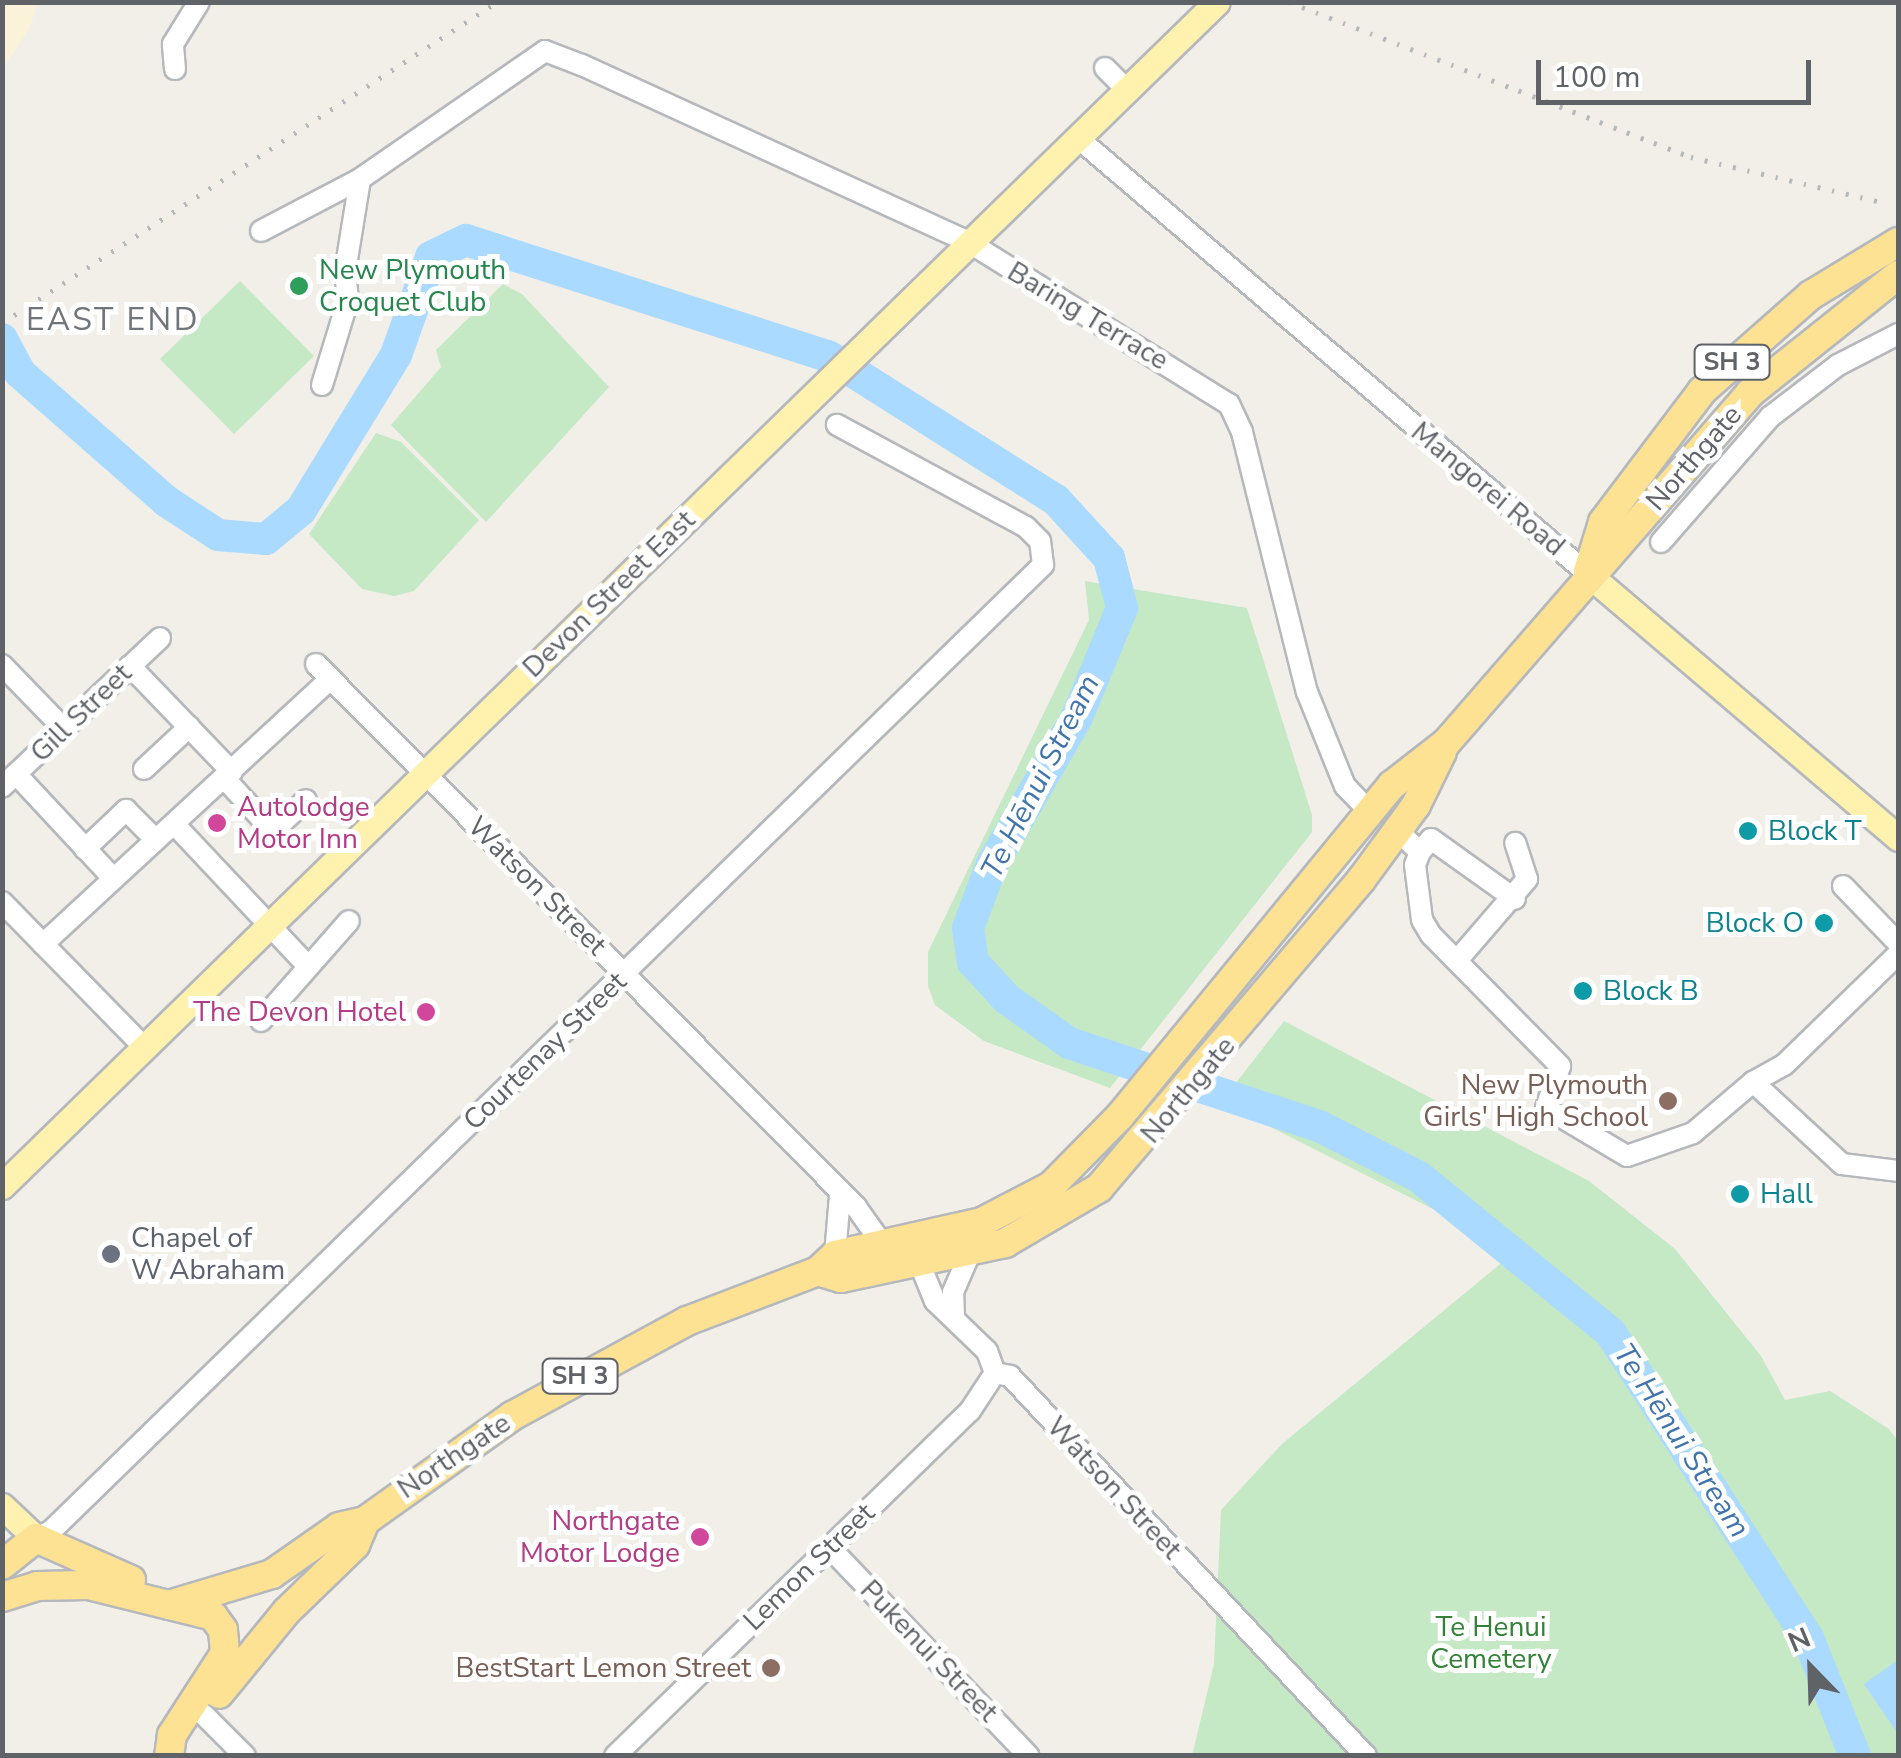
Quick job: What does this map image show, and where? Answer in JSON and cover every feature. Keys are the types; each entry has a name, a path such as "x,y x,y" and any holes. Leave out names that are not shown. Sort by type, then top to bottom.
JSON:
{"highway":[{"name":"Northgate","path":"1588,572 1603,522 1702,391 1810,295 1898,242"},
{"name":"Northgate","path":"826,1263 841,1278 970,1252 1055,1219 1134,1155 1398,831 1446,743 1588,572 1750,393 1898,275"},
{"name":"Northgate","path":"169,1605 259,1580 338,1528 365,1521 458,1451 566,1384 687,1321 826,1263 883,1244 968,1226 1024,1204 1082,1160 1392,785 1446,743"},
{"name":"Northgate","path":"204,1715 288,1611 355,1545 365,1521"},
{"path":"2,1565 36,1538"},
{"path":"36,1538 46,1559 88,1585"},
{"path":"36,1538 122,1577 202,1594"},
{"path":"2,1597 37,1586 88,1585 208,1613 223,1630 226,1647 172,1735 172,1756"},
{"name":"SH 3","path":"172,1756 204,1715"}],"main road":[{"name":"Devon Street East","path":"2,1186 1217,2"},
{"name":"Mangorei Road","path":"1588,572 1898,838"},
{"path":"2,1506 36,1538"}],"street":[{"path":"174,69 172,44 199,2"},
{"name":"Baring Terrace","path":"360,179 545,51 970,242 1229,404 1242,432 1307,692 1345,786 1371,814"},
{"path":"1105,68 1126,89"},
{"name":"Mangorei Road","path":"1078,138 1588,572"},
{"path":"262,231 360,179"},
{"path":"322,386 348,300 345,272 360,179"},
{"path":"1661,542 1770,417 1838,365 1898,334"},
{"name":"Courtenay Street","path":"36,1538 51,1531 1035,575 1044,556 1026,527 836,426"},
{"name":"Gill Street","path":"9,781 160,638"},
{"path":"2,664 64,728"},
{"path":"130,666 189,727 273,831 306,800"},
{"name":"Watson Street","path":"229,776 323,672 864,1216 883,1244"},
{"path":"144,769 189,727"},
{"path":"43,944 153,837 176,826 229,776"},
{"path":"9,781 86,848 112,877"},
{"path":"86,848 126,810 153,837"},
{"path":"176,826 306,964 308,976 261,1021"},
{"path":"1398,831 1420,852"},
{"path":"1516,898 1431,839 1420,852 1415,866 1422,920 1560,1066 1546,1108 1627,1156 1692,1133 1753,1082 1784,1065 1898,954"},
{"path":"1460,956 1516,898 1527,880 1515,843"},
{"path":"1843,886 1898,942"},
{"path":"2,902 144,1047"},
{"path":"306,964 349,922"},
{"path":"1753,1082 1842,1164 1898,1170"},
{"path":"826,1263 840,1196"},
{"path":"954,1316 953,1292 970,1252"},
{"name":"Watson Street","path":"919,1262 936,1301 986,1351 995,1373 1010,1376 1366,1756"},
{"name":"Lemon Street","path":"615,1756 984,1396 995,1373"},
{"name":"Pukenui Street","path":"829,1548 1029,1756"},
{"path":"204,1715 245,1756"}],"green space":[{"path":"240,281 314,356 234,434 160,359"},
{"path":"503,284 522,294 609,387 486,522 391,425 441,367 436,350"},
{"path":"376,433 401,442 479,520 414,591 394,596 362,589 309,534"},
{"path":"1085,581 1247,608 1312,815 1312,832 1110,1088 984,1041 935,1005 928,986 928,952 1089,620"},
{"name":"Te Henui Cemetery","path":"1284,1021 1589,1181 1675,1249 1761,1356 1785,1400 1830,1391 1889,1429 1898,1441 1898,1755 1192,1756 1214,1664 1221,1510 1282,1444 1516,1251 1221,1102"}],"sand":[{"path":"3,2 37,3 30,27 3,68"}],"water":[{"path":"1898,1660 1898,1734 1864,1684"}],"waterway":[{"name":"Te Hēnui Stream","path":"2,339 20,373 166,501 218,535 266,539 301,510 396,355 431,257 466,240 828,356 1056,500 1109,558 1122,608 1077,717 992,864 968,928 973,962 1007,999 1069,1043 1319,1126 1419,1177 1610,1332 1808,1638 1855,1756"}],"railway":[{"path":"2,323 497,2"},
{"path":"1289,2 1691,157 1882,202"}],"place":[{"name":"New Plymouth Croquet Club","path":"299,286"},
{"name":"Autolodge Motor Inn","path":"217,823"},
{"name":"Block T","path":"1748,831"},
{"name":"Block O","path":"1824,923"},
{"name":"Block B","path":"1583,991"},
{"name":"The Devon Hotel","path":"426,1012"},
{"name":"New Plymouth Girls' High School","path":"1668,1101"},
{"name":"Hall","path":"1740,1194"},
{"name":"Chapel of W Abraham","path":"111,1254"},
{"name":"Northgate Motor Lodge","path":"700,1537"},
{"name":"BestStart Lemon Street","path":"771,1668"}],"district":[{"name":"EAST END","path":"113,320"}]}
